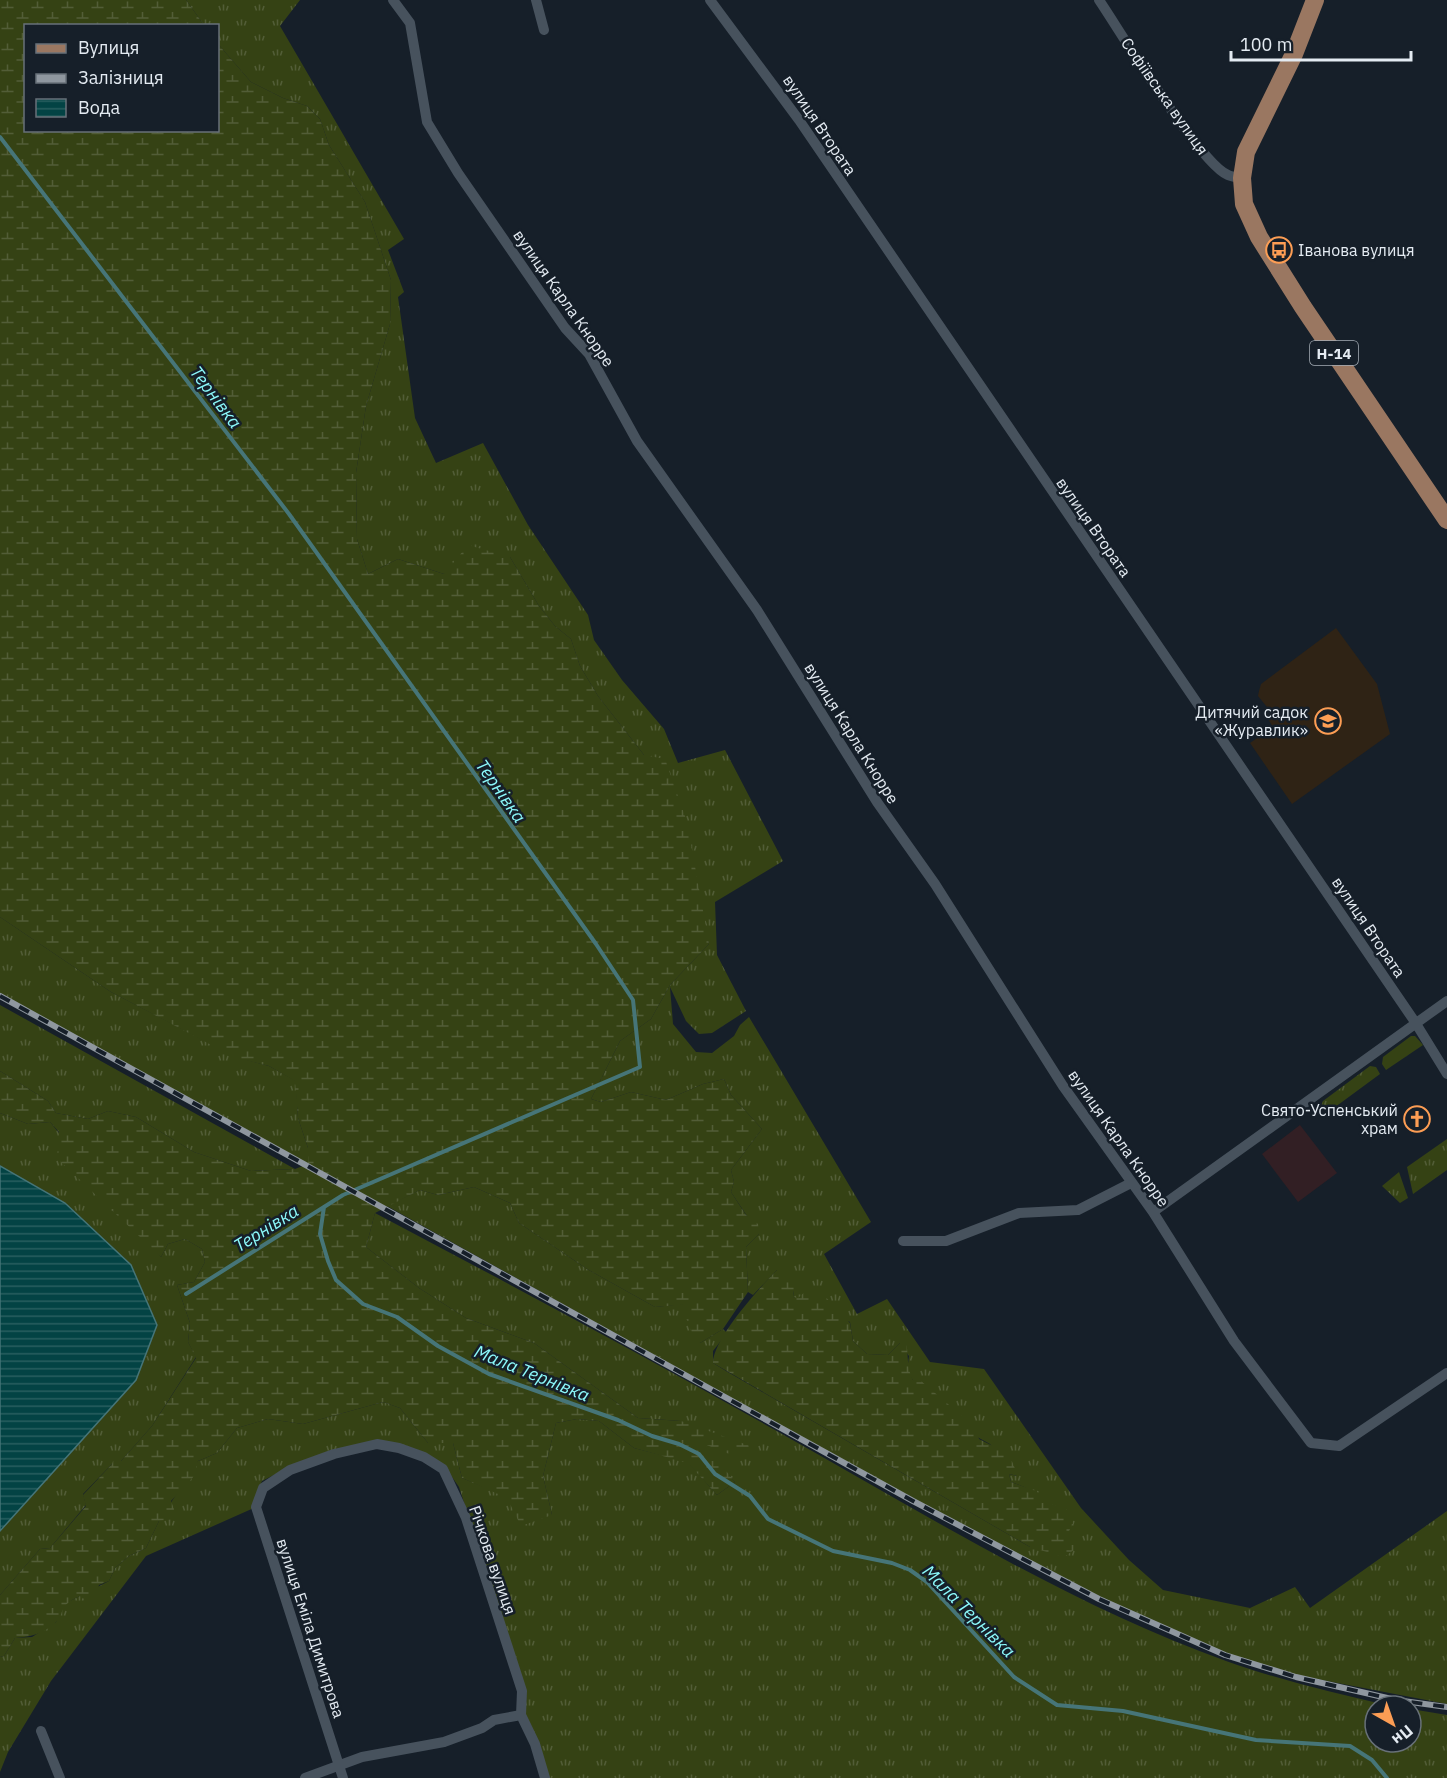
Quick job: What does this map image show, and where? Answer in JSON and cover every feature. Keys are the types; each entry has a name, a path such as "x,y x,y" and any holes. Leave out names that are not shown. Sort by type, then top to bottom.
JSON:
{"main road":[{"name":"Н-14","path":"1315,0 1294,54 1246,152 1242,178 1244,204 1259,237 1447,520"}],"street":[{"name":"вулиця Карла Кнорре","path":"393,0 410,22 427,122 433,132 565,328 589,354 638,441 757,610 877,802 935,884 1064,1086 1153,1212 1234,1341 1311,1443 1339,1446 1447,1372"},
{"path":"536,0 544,30"},
{"name":"вулиця Втората","path":"710,0 799,120 1415,1022 1447,1074"},
{"name":"Софіївська вулиця","path":"1099,0 1193,139 1216,166 1227,175 1242,178"},
{"path":"1153,1212 1447,1001"},
{"path":"903,1241 946,1241 1019,1213 1078,1210 1131,1183"},
{"name":"Річкова вулиця","path":"263,1488 290,1470 334,1454 377,1444 399,1448 424,1457 443,1469 466,1518 522,1691 521,1715 535,1744 545,1778"},
{"name":"вулиця Еміла Димитрова","path":"263,1488 256,1507 341,1772"},
{"path":"305,1778 341,1772 371,1755 444,1742 482,1728 494,1720 521,1715"},
{"path":"41,1731 60,1778"}],"shaded area":[{"name":"Дитячий садок «Журавлик»","path":"1336,628 1377,684 1390,734 1292,804 1250,743 1273,727 1266,716 1271,712 1258,696 1259,691 1261,684"},
{"path":"1300,1125 1337,1173 1298,1202 1262,1154"}],"green space":[{"path":"0,0 186,0 203,24 24,24 24,132 219,132 219,45 251,82 283,98 307,106 320,119 329,145 365,202 391,280 390,324 366,406 356,473 357,539 368,574 398,559 444,574 468,545 510,557 539,606 555,626 571,639 580,666 598,696 644,755 665,759 687,822 709,944 670,985 651,1019 620,1041 591,1099 601,1102 631,1092 666,1100 703,1084 724,1079 731,1095 762,1129 731,1170 734,1182 731,1192 746,1215 758,1224 759,1234 746,1247 748,1292 723,1329 700,1343 693,1336 685,1315 692,1304 655,1307 587,1269 519,1223 510,1203 474,1187 438,1195 420,1190 375,1213 366,1247 419,1288 466,1318 534,1343 638,1418 681,1421 753,1447 732,1455 704,1444 735,1482 717,1495 688,1463 634,1448 599,1421 577,1419 556,1423 543,1476 552,1515 521,1526 507,1498 462,1478 453,1443 428,1443 400,1408 383,1402 303,1424 268,1419 237,1428 217,1453 198,1461 195,1475 171,1501 174,1509 172,1519 159,1521 146,1548 129,1556 115,1568 109,1581 99,1585 94,1600 88,1602 80,1596 68,1603 59,1619 51,1627 36,1634 15,1638 4,1656 0,1657 0,1595 40,1549 50,1548 86,1506 83,1495 112,1464 114,1458 121,1461 152,1426 196,1358 188,1342 190,1323 177,1285 194,1282 205,1262 202,1249 185,1239 168,1244 161,1257 57,1158 59,1132 50,1122 28,1124 0,1113 0,1071 48,1101 56,1113 88,1119 108,1111 136,1117 194,1152 251,1171 295,1169 308,1164 308,1148 298,1118 295,1081 269,1066 236,1058 111,992 0,917"},
{"path":"186,0 300,0 280,26 404,239 388,250 404,292 398,297 415,418 436,463 483,443 528,525 588,615 594,640 622,680 664,729 678,763 725,750 783,861 715,902 717,955 746,1011 712,1033 699,1034 686,1021 670,987 673,1024 696,1052 712,1053 734,1036 740,1025 749,1017 871,1222 824,1254 857,1314 887,1299 930,1362 984,1369 1081,1508 1129,1560 1163,1590 1250,1608 1295,1587 1310,1608 1447,1511 1447,1704 1423,1699 1423,1694 1395,1694 1296,1675 1226,1654 1143,1619 914,1500 387,1206 420,1190 438,1195 474,1187 510,1203 519,1223 587,1269 655,1307 693,1303 700,1343 723,1329 727,1333 713,1351 713,1363 726,1371 1030,1547 1069,1531 1045,1500 1031,1490 1011,1482 1009,1474 1017,1476 990,1444 979,1438 913,1380 907,1371 909,1356 900,1343 888,1355 867,1354 853,1341 850,1322 793,1297 794,1290 777,1270 753,1295 748,1292 746,1247 759,1234 731,1192 734,1182 731,1170 762,1129 731,1095 724,1079 703,1084 666,1100 631,1092 601,1102 591,1099 620,1041 651,1019 670,985 709,944 644,755 598,696 580,666 571,639 555,626 539,606 510,557 444,574 398,559 368,574 357,539 356,473 366,406 390,324 391,280 365,202 329,145 320,119 307,106 283,98 251,82 219,45 219,24 203,24"},
{"path":"0,917 111,992 236,1057 269,1066 296,1081 298,1118 308,1148 308,1164 0,994"},
{"path":"0,1005 295,1169 251,1171 194,1152 136,1117 108,1111 88,1119 56,1113 48,1101 0,1071"},
{"path":"1411,1036 1415,1036 1423,1045 1386,1070 1382,1064 1383,1057"},
{"path":"1370,1066 1376,1067 1380,1074 1327,1113 1321,1105 1323,1101"},
{"path":"0,1113 28,1124 50,1122 161,1257 168,1244 185,1239 202,1249 205,1262 194,1282 177,1285 190,1323 188,1342 196,1357 152,1426 121,1461 112,1464 83,1494 86,1505 50,1548 40,1549 0,1595 0,1531 136,1380 157,1325 130,1265 65,1203 0,1166"},
{"path":"1447,1139 1447,1170 1413,1194 1407,1167"},
{"path":"1399,1172 1408,1198 1400,1203 1382,1186"},
{"path":"375,1213 676,1374 940,1524 1053,1585 1168,1639 1226,1661 1307,1686 1363,1699 1363,1754 1423,1754 1423,1711 1447,1715 1447,1778 549,1778 525,1716 525,1691 459,1487 445,1467 376,1441 288,1468 262,1481 254,1500 256,1507 146,1556 51,1681 8,1752 0,1772 0,1657 4,1656 15,1638 32,1637 56,1622 61,1608 68,1602 109,1581 115,1568 129,1556 146,1548 159,1521 198,1461 217,1453 237,1428 268,1419 303,1424 383,1402 400,1408 428,1443 453,1443 462,1478 552,1515 543,1476 556,1423 577,1419 599,1421 634,1448 688,1462 717,1495 735,1482 681,1421 638,1418 534,1343 466,1318 419,1288 366,1247"},
{"path":"789,1269 796,1277 793,1297 798,1298 806,1291 820,1291 850,1323 853,1341 867,1354 888,1355 900,1343 906,1342 908,1366 913,1380 921,1381 976,1428 979,1439 1009,1454 1018,1476 1009,1474 1011,1482 1036,1491 1053,1505 1065,1507 1073,1523 1069,1531 1078,1532 1081,1545 1064,1557 1030,1547 713,1363 720,1341 749,1301 777,1270"}],"water":[{"path":"0,1166 65,1203 131,1265 157,1325 136,1380 0,1531"}],"waterway":[{"name":"Тернівка","path":"0,137 289,514 596,944 633,1000 640,1067 343,1195 186,1294"},
{"name":"Мала Тернівка","path":"324,1207 320,1234 328,1261 336,1280 363,1304 397,1317 438,1346 489,1374 618,1420 699,1454 715,1474 750,1496 768,1519 833,1551 892,1563 910,1570 927,1582 1014,1677 1057,1705 1123,1711 1256,1740 1350,1746 1372,1760 1387,1778"}],"railway":[{"path":"0,996 913,1501 1099,1599 1225,1655 1296,1677 1396,1700 1447,1707"}],"place":[{"name":"Іванова вулиця","path":"1279,250"},
{"name":"Дитячий садок «Журавлик»","path":"1328,721"},
{"name":"Свято-Успенський храм","path":"1417,1119"}]}
